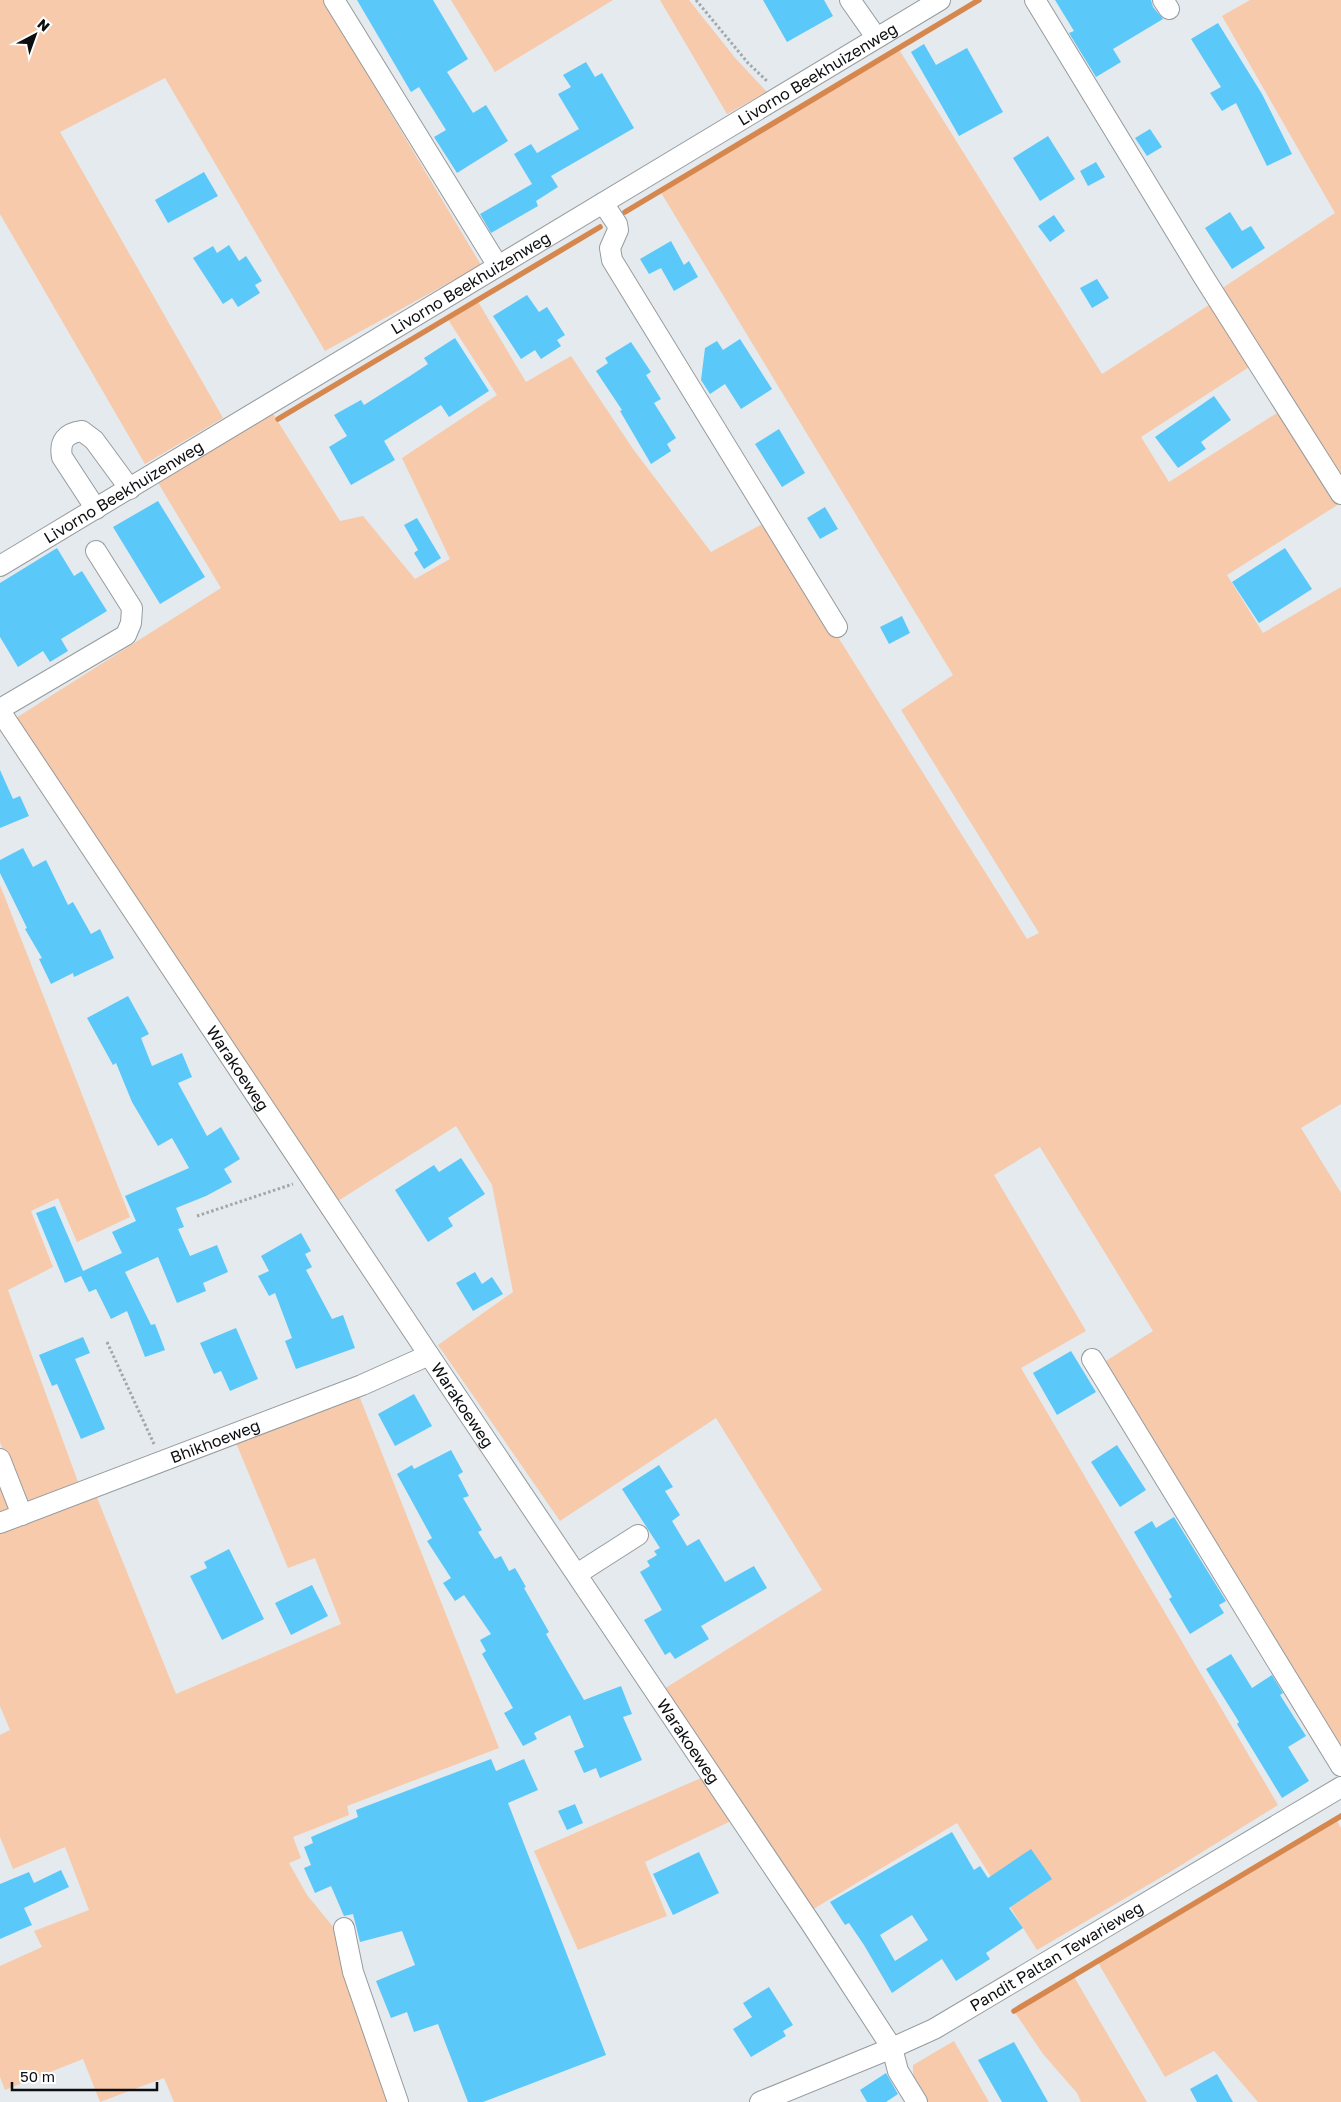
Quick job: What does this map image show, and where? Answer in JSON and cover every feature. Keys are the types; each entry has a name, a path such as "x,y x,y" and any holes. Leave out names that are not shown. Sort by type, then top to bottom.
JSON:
{"street":[{"path":"334,0 498,266"},
{"path":"850,0 876,37"},
{"name":"Livorno Beekhuizenweg","path":"0,566 940,0"},
{"path":"1035,0 1203,276 1341,494"},
{"path":"603,203 617,224 618,230 610,248 612,260 837,627"},
{"path":"96,509 62,457 60,447 63,439 73,432 82,431 94,440 130,489"},
{"path":"0,710 126,634 131,622 132,608 96,552"},
{"name":"Warakoeweg","path":"0,710 428,1355 807,1916 892,2048 898,2071 917,2102"},
{"name":"Bhikhoeweg","path":"0,1524 162,1460 362,1385 428,1355"},
{"path":"1092,1359 1341,1766"},
{"path":"0,1459 22,1515"},
{"path":"577,1574 638,1535"},
{"name":"Pandit Paltan Tewarieweg","path":"760,2102 934,2029 1341,1787"},
{"path":"344,1928 353,1972 398,2102"}],"path":[{"path":"696,0 748,63 781,95"},
{"path":"197,1216 290,1186 308,1174"},
{"path":"107,1342 162,1460"}],"shaded area":[{"path":"0,0 323,0 481,265 325,351 165,78 60,132 223,418 145,464 0,214"},
{"path":"451,0 613,0 495,72"},
{"path":"660,0 689,0 736,59 767,92 727,114"},
{"path":"1250,0 1341,0 1341,481 1221,289 1335,213 1222,16"},
{"path":"898,48 1102,374 1212,303 1249,367 1141,437 1169,482 1280,411 1339,504 1227,575 1263,633 1341,587 1341,1104 1301,1128 1341,1193 1341,1754 1106,1361 1153,1331 1040,1147 994,1175 1086,1331 1021,1368 1278,1805 1170,1872 1037,1950 957,1823 810,1911 664,1689 822,1590 716,1418 560,1521 438,1345 513,1292 492,1185 456,1126 338,1201 16,718 221,588 157,481 272,412 340,521 363,516 415,579 450,559 402,458 497,395 447,318 477,300 526,382 571,356 633,449 711,552 766,522 1027,939 1039,933 901,710 953,675 660,191"},
{"path":"0,885 130,1217 77,1242 58,1198 31,1211 53,1267 8,1290 78,1482 24,1505 0,1442"},
{"path":"358,1393 499,1748 347,1806 349,1815 293,1837 301,1858 289,1863 307,1895 334,1928 352,2000 390,2102 174,2102 164,2078 100,2102 83,2059 5,2090 0,2077 0,1966 42,1947 34,1931 89,1910 65,1847 13,1869 0,1837 0,1735 10,1730 0,1706 0,1530 96,1495 176,1694 341,1624 315,1558 288,1568 236,1443"},
{"path":"0,1475 14,1509 0,1515"},
{"path":"701,1778 731,1821 645,1862 667,1916 578,1950 534,1851"},
{"path":"1336,1819 1341,1828 1341,2102 1258,2102 1214,2051 1165,2077 1097,1961"},
{"path":"1073,1975 1147,2102 1081,2102 1077,2093 1043,2054 1014,2011"},
{"path":"954,2041 989,2102 926,2102 913,2081 913,2065"}],"building":[{"path":"357,0 433,0 468,59 447,72 473,113 486,105 508,141 457,173 434,137 446,130 419,87 411,92"},
{"path":"763,0 824,0 833,16 787,42"},
{"path":"1055,0 1151,0 1153,7 1163,19 1113,49 1121,62 1096,77 1069,33 1074,31"},
{"path":"1218,23 1262,94 1292,154 1267,166 1236,103 1222,111 1210,93 1221,87 1191,39"},
{"path":"924,44 936,65 967,48 1003,112 959,136 911,52"},
{"path":"586,62 595,77 602,73 634,128 551,176 558,187 536,201 538,206 491,233 480,214 532,184 514,154 531,144 537,153 579,129 558,94 571,87 563,75"},
{"path":"1150,129 1162,147 1147,156 1135,138"},
{"path":"1048,136 1075,179 1040,201 1013,158"},
{"path":"1096,162 1105,177 1088,186 1080,171"},
{"path":"204,172 218,196 168,223 155,200"},
{"path":"1230,212 1242,231 1251,226 1265,248 1232,269 1205,228"},
{"path":"1054,215 1065,231 1050,242 1038,226"},
{"path":"671,241 684,265 689,261 698,277 674,291 661,268 649,274 640,259"},
{"path":"229,245 239,261 246,256 262,281 255,285 260,293 238,307 232,298 223,304 193,258 213,246 217,253"},
{"path":"1097,279 1109,298 1092,308 1080,288"},
{"path":"527,295 539,312 547,307 565,335 557,340 561,346 541,359 535,350 521,359 493,316"},
{"path":"455,338 489,391 449,417 441,405 384,441 395,460 351,485 329,447 347,436 334,415 361,400 364,405 410,376 428,364 424,358"},
{"path":"740,339 772,389 741,409 725,384 710,394 701,380 705,348 717,341 723,350"},
{"path":"631,342 651,372 646,375 661,399 654,403 676,438 667,444 671,451 651,464 620,411 622,410 596,371 608,363 605,358"},
{"path":"1214,396 1231,420 1201,442 1206,449 1178,468 1155,437"},
{"path":"779,429 805,473 782,487 755,444"},
{"path":"158,501 205,577 160,604 113,527"},
{"path":"825,507 838,529 820,539 807,518"},
{"path":"417,518 441,558 424,569 414,553 418,550 404,525"},
{"path":"57,548 74,576 82,571 107,611 61,639 68,651 50,662 43,651 18,667 0,637 0,583"},
{"path":"1285,548 1312,589 1259,623 1232,582"},
{"path":"902,616 910,633 889,644 880,627"},
{"path":"0,770 13,799 20,796 29,816 0,828"},
{"path":"23,848 33,867 46,860 68,905 73,902 91,934 100,929 114,958 74,977 73,973 51,984 39,959 42,958 25,929 27,928 0,873 0,860"},
{"path":"128,996 149,1034 141,1038 152,1066 182,1053 192,1077 178,1083 207,1136 221,1127 240,1159 224,1169 232,1182 206,1196 176,1208 184,1227 178,1229 190,1256 217,1245 228,1272 203,1283 206,1291 177,1303 158,1257 125,1272 151,1325 155,1324 165,1350 145,1357 127,1311 111,1319 96,1289 89,1292 81,1276 65,1283 36,1213 55,1206 83,1271 122,1253 112,1232 136,1221 125,1196 189,1168 172,1138 158,1146 132,1102 116,1063 113,1065 87,1018"},
{"path":"461,1158 485,1194 448,1218 453,1226 428,1242 395,1190 434,1165 439,1172"},
{"path":"301,1233 311,1251 305,1254 312,1267 306,1270 332,1319 343,1315 355,1348 296,1369 285,1341 292,1338 275,1293 269,1296 258,1276 269,1271 261,1256"},
{"path":"475,1272 482,1284 492,1277 503,1294 473,1311 456,1283"},
{"path":"236,1328 258,1379 230,1391 221,1371 214,1374 200,1343"},
{"path":"83,1337 90,1353 75,1359 105,1429 81,1439 57,1384 52,1386 39,1355"},
{"path":"1071,1351 1096,1392 1057,1415 1033,1373"},
{"path":"414,1394 432,1426 395,1446 378,1414"},
{"path":"1117,1445 1146,1490 1120,1507 1091,1462"},
{"path":"451,1450 463,1472 458,1475 469,1496 463,1498 482,1530 478,1532 495,1559 501,1556 509,1571 515,1568 549,1632 546,1634 584,1700 621,1686 632,1714 623,1717 642,1760 600,1778 596,1768 584,1773 574,1751 584,1747 570,1715 534,1733 537,1739 523,1746 504,1713 513,1708 482,1654 486,1651 480,1640 491,1634 464,1595 455,1601 443,1583 451,1578 427,1541 432,1538 397,1474 412,1465 414,1469"},
{"path":"659,1465 673,1487 665,1491 680,1515 672,1521 687,1546 699,1539 725,1582 754,1566 767,1588 701,1626 709,1639 675,1659 670,1652 665,1655 644,1620 662,1610 640,1572 650,1566 647,1561 657,1555 654,1551 660,1548 622,1489"},
{"path":"1174,1517 1226,1601 1219,1605 1224,1613 1190,1634 1169,1599 1172,1597 1134,1532 1152,1521 1156,1528"},
{"path":"229,1549 264,1619 222,1640 190,1576 207,1568 204,1562"},
{"path":"312,1585 328,1616 291,1635 275,1603"},
{"path":"1231,1654 1252,1688 1272,1675 1283,1693 1280,1695 1306,1736 1288,1747 1309,1781 1282,1798 1237,1724 1239,1722 1206,1669"},
{"path":"491,1759 496,1771 524,1759 538,1790 508,1803 606,2055 483,2102 468,2102 438,2024 414,2032 407,2012 391,2018 376,1981 415,1965 402,1931 360,1942 353,1914 344,1916 331,1886 315,1893 304,1868 311,1865 304,1847 313,1843 311,1837 358,1817 356,1810"},
{"path":"575,1804 583,1823 567,1830 558,1811"},
{"path":"952,1832 974,1870 980,1866 988,1878 1031,1849 1052,1879 1009,1908 1023,1928 986,1953 990,1959 956,1981 942,1959 892,1993 864,1945 849,1923 845,1925 830,1902","holes":["912,1915 928,1940 895,1961 880,1935"]},
{"path":"699,1852 719,1893 673,1915 653,1874"},
{"path":"61,1870 69,1887 24,1908 32,1925 0,1939 0,1884 29,1872 34,1883"},
{"path":"769,1987 793,2025 783,2031 786,2036 751,2057 733,2029 752,2017 743,2003"},
{"path":"1014,2042 1048,2102 1002,2102 978,2060"},
{"path":"886,2073 898,2094 886,2102 867,2102 860,2090"},
{"path":"1217,2074 1233,2102 1197,2102 1190,2089"}],"waterway":[{"path":"625,212 979,0"},
{"path":"278,419 600,227"},
{"path":"1014,2011 1341,1816"}]}
